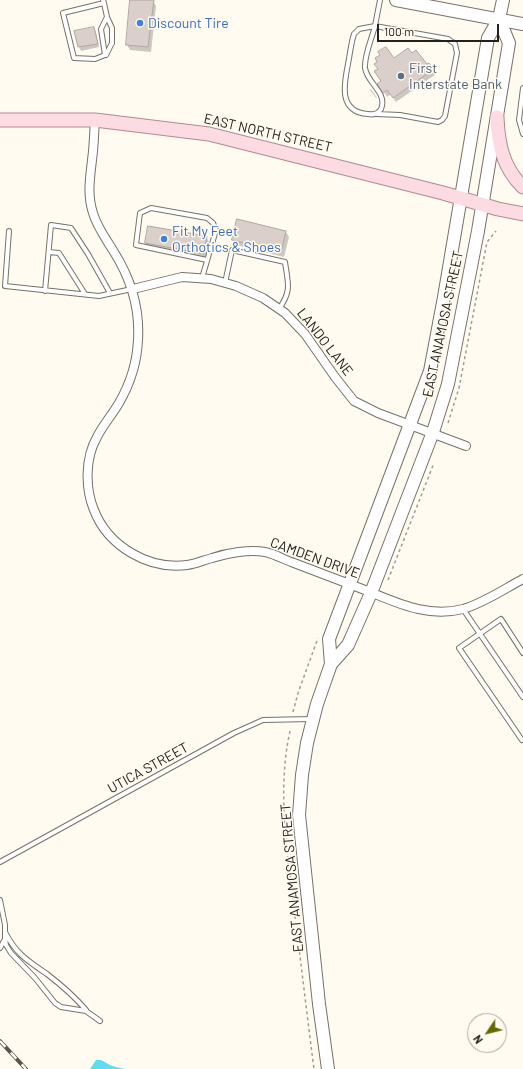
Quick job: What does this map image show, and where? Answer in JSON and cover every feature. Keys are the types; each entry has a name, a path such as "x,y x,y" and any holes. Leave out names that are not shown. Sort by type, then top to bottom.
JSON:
{"main road":[{"path":"396,0 523,24"},
{"name":"EAST ANAMOSA STREET","path":"331,664 329,639 430,371 488,38 500,19 503,0"},
{"name":"EAST ANAMOSA STREET","path":"328,1069 319,1004 299,815 302,775 307,743 317,704 331,664 348,645 371,593 433,432 448,384 482,204 509,43 500,19"},
{"path":"497,117 497,131 502,157 512,176 523,187"},
{"name":"EAST NORTH STREET","path":"0,120 95,120 209,134 523,214"}],"street":[{"name":"CAMDEN DRIVE","path":"95,120 89,188 92,211 98,226 121,264 133,289 138,325 138,341 135,362 128,384 93,444 88,464 91,501 97,517 116,543 127,551 143,559 159,564 186,565 224,554 239,552 264,552 405,606 434,612 463,609 478,603 523,579"},
{"name":"LANDO LANE","path":"133,289 182,278 202,278 236,286 263,298 285,313 305,334 354,401 378,413 433,432 466,446"}],"lane":[{"path":"376,114 380,110 382,96 368,76 365,68 380,0"},
{"path":"104,1 107,16 112,28 112,43 106,55 95,59 74,58 63,12 104,1"},
{"path":"106,55 101,29 107,16"},
{"path":"374,26 448,39 455,44 457,48 445,116 442,120 438,122 400,114 362,114 352,108 346,100 343,92 354,34 359,29 374,26"},
{"path":"523,88 519,120 523,134"},
{"path":"202,278 216,230 213,223 207,218 151,208 140,213 136,245 207,260"},
{"path":"45,291 52,225 72,228 110,293"},
{"path":"9,231 5,286 99,296 133,289"},
{"path":"225,283 232,250 285,262 289,289 286,298 279,309"},
{"path":"49,252 59,253 85,294"},
{"path":"463,609 523,697"},
{"path":"523,653 501,619 459,648 523,740"},
{"name":"UTICA STREET","path":"0,862 234,733 263,720 313,719"},
{"path":"0,900 5,925 6,945 11,953 35,978 55,1003 61,1007 86,1010"},
{"path":"5,932 14,948 23,958 57,982 100,1022"},
{"path":"0,948 5,939"}],"path":[{"path":"448,423 459,388 487,242 496,231"},
{"path":"388,580 434,463"},
{"path":"293,712 298,693 320,635"},
{"path":"290,731 286,750 284,789 285,832 314,1069"}],"water":[{"path":"96,1060 101,1060 112,1066 125,1069 90,1069"}],"building":[{"name":"Discount Tire","path":"130,0 154,0 148,47 126,45"},
{"path":"94,27 98,44 78,47 74,31"},
{"name":"First Interstate Bank","path":"386,47 394,58 408,48 412,53 416,50 427,64 429,63 434,69 393,98 387,90 383,93 377,84 381,81 374,71 378,69 374,64 377,62 375,58 380,55 378,52"},
{"path":"237,219 286,231 281,252 232,240"},
{"path":"148,226 207,236 204,254 145,243"}],"railway":[{"path":"0,1041 26,1069"}],"place":[{"name":"Discount Tire","path":"140,23"},
{"name":"First Interstate Bank","path":"401,76"},
{"name":"Fit My Feet Orthotics & Shoes","path":"164,239"}]}
